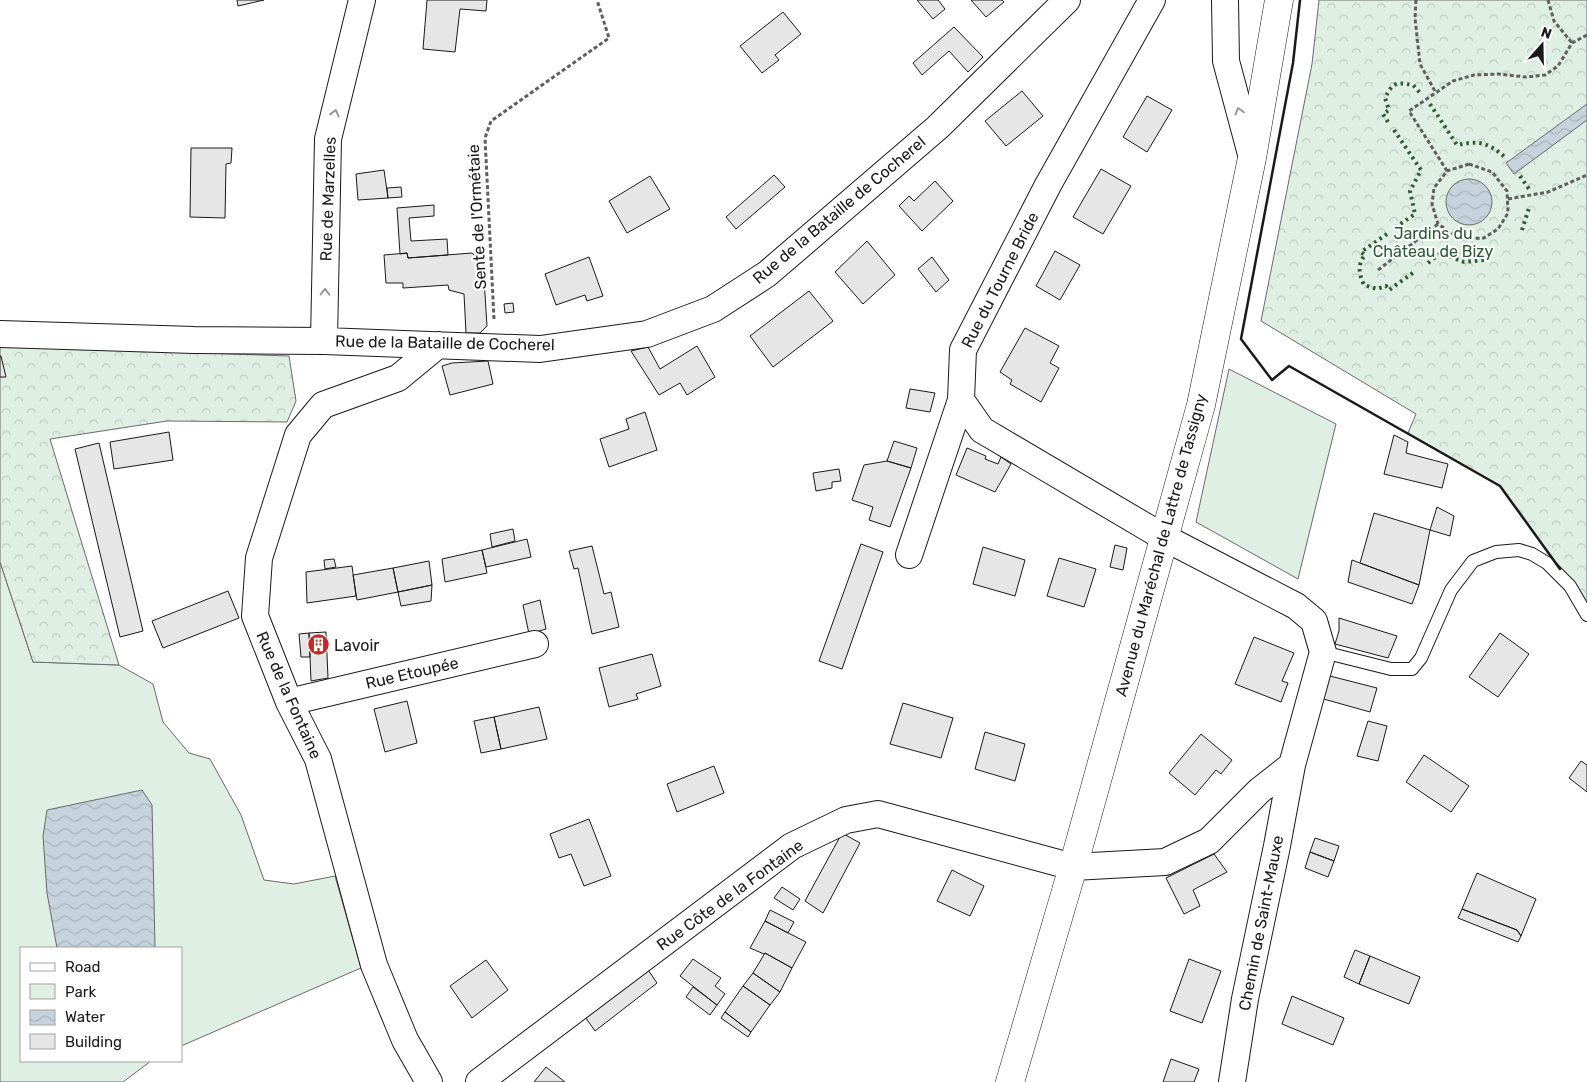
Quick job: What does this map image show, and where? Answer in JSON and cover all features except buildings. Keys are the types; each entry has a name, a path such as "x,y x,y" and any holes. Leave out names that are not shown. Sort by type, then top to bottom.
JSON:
{"main road":[{"name":"Avenue du Maréchal de Lattre de Tassigny","path":"1010,1082 1073,866 1200,405 1252,158 1279,0"}],"street":[{"name":"Rue de Marzelles","path":"324,341 328,139 362,0"},
{"name":"Rue de la Bataille de Cocherel","path":"0,334 194,340 324,341 540,349 647,334 713,309 767,274 938,126 1067,0"},
{"name":"Rue du Tourne Bride","path":"909,555 961,400 963,350 1048,186 1152,0"},
{"path":"1226,0 1226,61 1252,158"},
{"name":"Rue de la Fontaine","path":"429,1082 405,1040 374,965 318,759 289,702 255,616 259,558 298,436 323,405 398,378 438,345"},
{"path":"961,400 982,430 1164,538 1296,606 1314,622 1323,652"},
{"name":"Rue Etoupée","path":"289,702 536,644"},
{"name":"Chemin de Saint-Mauxe","path":"1232,1082 1245,1000 1292,765 1323,652"},
{"name":"Rue Côte de la Fontaine","path":"479,1082 792,846 846,820 878,814 1073,866 1165,862 1209,841 1259,791 1292,765"}],"lane":[{"path":"1323,652 1392,669 1412,669 1421,658 1451,590 1473,561 1496,552 1519,550 1532,554 1548,563 1570,586 1587,615"}],"path":[{"name":"Sente de l'Ormétaie","path":"496,347 485,138 491,121 610,38 597,0"},
{"path":"1416,0 1414,18 1420,64 1436,94"},
{"path":"1548,0 1554,21 1572,43"},
{"path":"1447,171 1409,111 1453,81 1474,75 1545,76 1558,66 1572,43 1587,35"},
{"path":"1469,164 1492,172 1508,191 1508,213 1498,229 1484,238 1461,239 1438,224 1432,204 1434,188 1447,171 1469,164"},
{"path":"1508,200 1548,192 1587,175"},
{"path":"1378,270 1438,224"}],"green space":[{"name":"Jardins du Château de Bizy","path":"1319,0 1587,0 1587,605 1500,486 1408,433 1416,414 1261,321 1312,64"},
{"path":"0,346 289,356 296,401 287,422 167,421 50,439 119,665 33,662 0,562"},
{"path":"1229,369 1336,424 1298,579 1196,522"},
{"path":"0,562 33,662 119,665 153,684 163,722 189,753 210,759 241,815 264,880 294,884 335,876 361,968 182,1046 182,947 20,947 20,1062 150,1062 123,1082 0,1082"}],"water":[{"path":"1587,104 1587,120 1514,174 1506,163"},
{"path":"1474,179 1486,185 1491,193 1491,211 1486,219 1478,224 1464,225 1452,219 1447,211 1446,197 1452,185 1460,180"},
{"path":"142,790 152,805 155,947 57,947 47,893 43,836 47,810"}],"hedge":[{"path":"1388,122 1383,114 1389,110 1385,98 1393,86 1396,84 1413,85 1422,95"},
{"path":"1430,104 1457,145 1484,144 1506,158"},
{"path":"1394,130 1421,170 1410,191 1415,214 1396,227"},
{"path":"1520,176 1529,189"},
{"path":"1522,230 1529,208"},
{"path":"1387,234 1361,252 1365,255 1361,262 1360,270 1364,285 1377,289 1386,286 1389,290 1414,272"},
{"path":"1428,263 1441,253 1464,262 1484,260"}],"wall":[{"path":"1300,0 1293,63 1241,339 1272,380 1289,366 1500,486 1560,569"}],"place":[{"name":"Lavoir","path":"318,645"}]}
